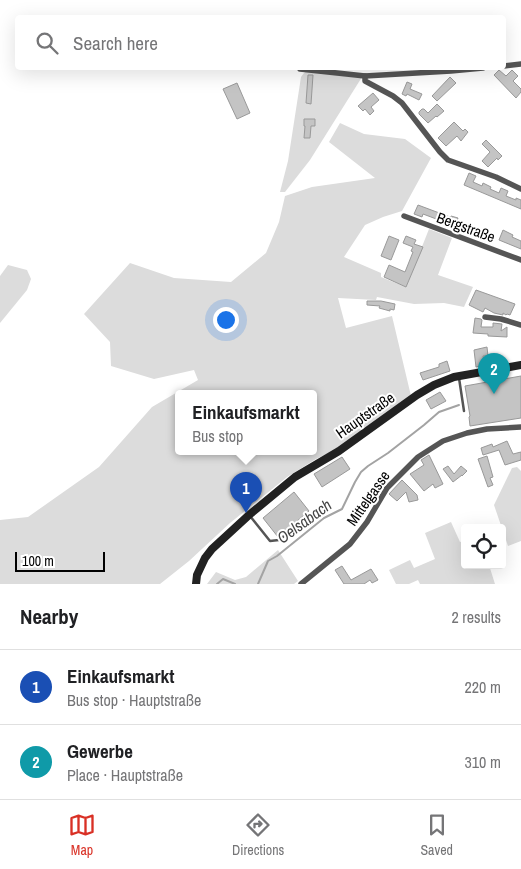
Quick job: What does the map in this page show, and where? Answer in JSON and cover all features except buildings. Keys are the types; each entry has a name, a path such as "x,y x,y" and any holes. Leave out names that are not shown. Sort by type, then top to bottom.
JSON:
{"main road":[{"name":"Hauptstraße","path":"196,584 200,566 212,549 295,477 350,445 434,385 458,376 521,366"}],"street":[{"path":"506,66 521,64"},
{"path":"309,70 365,76 462,70"},
{"path":"365,76 365,81 402,103 448,160 521,189"},
{"name":"Bergstraße","path":"404,216 521,260"},
{"path":"485,317 501,318 521,326"},
{"name":"Mittelgasse","path":"301,584 350,544 367,522 387,488 418,457 443,442 467,432 487,428 521,427"}],"lane":[{"path":"458,376 464,411"},
{"path":"249,515 270,541 279,540 302,522"}],"shaded area":[{"path":"307,71 362,77 310,160 285,192 280,192 288,161 301,77"},
{"path":"340,123 364,134 405,139 431,158 402,211 365,225 344,257 381,273 381,277 406,287 429,229 452,238 438,275 473,287 464,307 444,303 414,304 377,297 376,300 338,298 346,328 392,316 411,396 333,451 287,477 230,523 189,561 160,584 0,584 0,520 28,517 99,467 152,407 175,394 175,455 317,455 317,390 181,390 198,380 194,370 154,379 111,366 110,342 84,314 130,263 174,278 231,282 266,253 279,222 285,196 312,187 375,178 329,142"},
{"path":"8,265 27,270 31,279 27,290 0,323 0,276"},
{"path":"517,467 521,471 521,541 508,546 506,524 500,524 494,505 512,468"},
{"path":"451,522 461,542 461,569 490,569 495,584 420,584 418,580 409,584 396,584 389,570 410,560 414,568 435,559 425,533"},
{"path":"278,550 298,581 294,584 207,584 216,572 235,580 246,577"}],"waterway":[{"name":"Oelsabach","path":"258,584 268,561 277,556 324,518 342,509 361,472 439,412 459,405"},
{"name":"Oelsabach","path":"217,584 223,579 235,584"}],"place":[{"name":"Gewerbe","path":"494,394"},
{"name":"Einkaufsmarkt","path":"246,513"}]}
